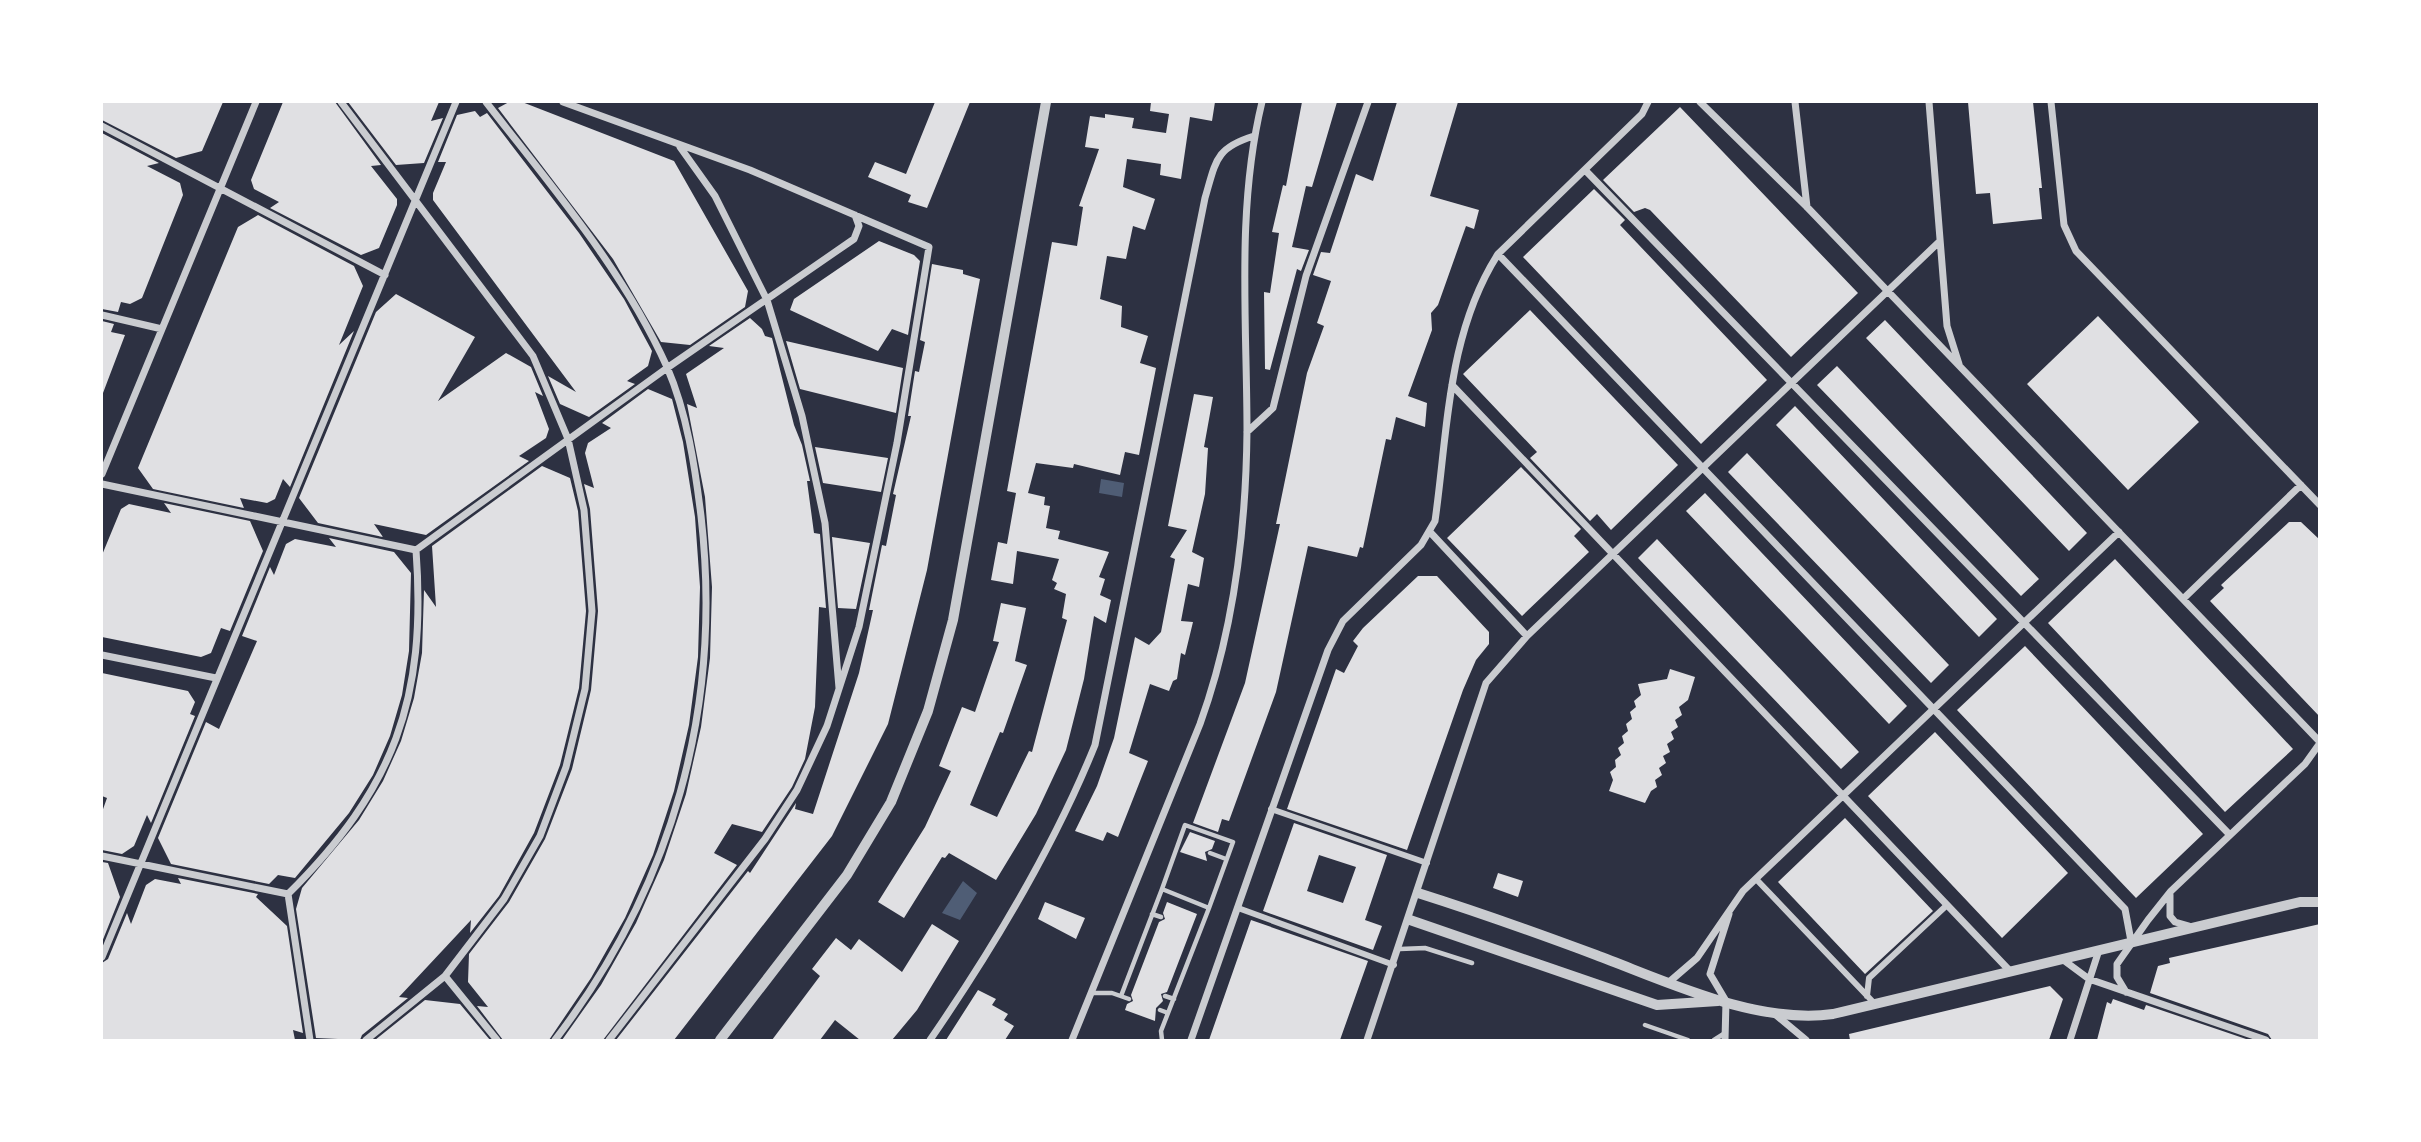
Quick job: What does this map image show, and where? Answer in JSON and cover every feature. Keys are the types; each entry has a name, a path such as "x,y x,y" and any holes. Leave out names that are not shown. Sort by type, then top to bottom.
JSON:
{"street":[{"path":"102,474 256,102"},
{"path":"341,102 533,356 568,439 584,510 592,611 585,689 566,767 540,836 504,899 446,976 366,1041"},
{"path":"102,957 456,102"},
{"path":"486,102 620,278 667,368 695,471 707,572 705,663 689,765 658,863 620,944 555,1041"},
{"path":"563,102 750,170 929,247 891,470 859,626 839,692 814,758 765,839 609,1041"},
{"path":"720,1041 847,875 891,802 928,712 953,620 1046,102"},
{"path":"1073,1040 1217,676 1228,626 1243,526 1247,432 1247,193 1254,135 1262,102"},
{"path":"1247,432 1273,408 1306,276 1368,102"},
{"path":"1191,1041 1328,650 1343,621 1421,545 1435,521 1456,352 1490,267 1498,254 1642,114 1648,102"},
{"path":"1700,102 1807,207 2319,742 2305,764 2171,891 2131,941 2117,964 2117,977 2126,992"},
{"path":"1795,102 1807,207"},
{"path":"1929,102 1947,326 1960,368"},
{"path":"2051,102 2064,225 2076,251 2319,506"},
{"path":"102,126 385,275"},
{"path":"930,1041 992,943 1066,815 1095,745 1205,198 1218,154 1231,143 1254,135"},
{"path":"679,145 715,196 767,300 815,468 825,523 839,692"},
{"path":"1586,171 1794,382 2230,835"},
{"path":"102,484 416,550 667,368 854,239 859,226 855,215"},
{"path":"1367,1041 1410,920 1486,683 1527,636 1940,241"},
{"path":"1498,254 2125,909 2131,941"},
{"path":"102,315 162,329"},
{"path":"1452,385 2009,970"},
{"path":"2183,599 2301,485"},
{"path":"1430,531 1527,636"},
{"path":"1668,983 1698,958 1732,903 1756,878 2119,533"},
{"path":"288,894 329,853 367,802 398,737 415,672 421,608 416,550"},
{"path":"102,655 216,678"},
{"path":"1271,809 1427,863"},
{"path":"102,856 288,894"},
{"path":"1756,878 1870,999"},
{"path":"2171,891 2168,908 2170,916 2175,922 2195,927"},
{"path":"1418,892 1668,983 1773,1012 1817,1016 1870,999 2099,950 2319,896"},
{"path":"288,894 310,1041"},
{"path":"2301,902 2319,902"},
{"path":"1726,1036 1726,1001 1710,974 1732,903"},
{"path":"1870,999 1869,978 1947,905"},
{"path":"1238,908 1394,965"},
{"path":"1410,920 1657,1004 1726,1001"},
{"path":"2070,1041 2099,950"},
{"path":"2062,958 2089,979 2266,1041"},
{"path":"446,976 497,1041"},
{"path":"1773,1012 1806,1041"}],"lane":[{"path":"1121,996 1185,825 1233,842 1161,1031 1163,1041"},
{"path":"1210,853 1226,859"},
{"path":"1162,889 1209,908"},
{"path":"1152,914 1161,917"},
{"path":"1191,929 1199,932"},
{"path":"1400,948 1425,948 1472,963"},
{"path":"1127,982 1135,985"},
{"path":"1091,993 1129,999"},
{"path":"1165,996 1174,999"},
{"path":"1160,1010 1168,1013"},
{"path":"1645,1025 1688,1041"},
{"path":"1714,1041 1726,1036"}],"water":[{"path":"1101,479 1124,483 1122,497 1099,493"},
{"path":"963,881 977,893 960,920 942,913"}],"building":[{"path":"102,102 223,102 202,151 176,158 102,120"},
{"path":"283,102 335,102 381,165 371,166 397,199 397,205 379,248 361,255 270,208 279,202 254,189 251,180"},
{"path":"348,102 439,102 431,121 443,118 424,163 396,165"},
{"path":"509,102 522,102 674,161 748,291 745,307 690,345 661,342 613,259 498,108"},
{"path":"935,102 970,102 927,208 908,202 911,195 868,177 875,162 906,174"},
{"path":"1151,102 1215,102 1212,121 1190,117 1181,179 1160,175 1161,164 1127,159 1123,187 1155,199 1145,230 1133,226 1126,259 1107,256 1100,299 1122,306 1121,327 1148,336 1140,363 1156,368 1139,455 1125,452 1120,475 1074,464 1073,468 1036,463 1028,493 1045,497 1044,505 1050,506 1046,528 1060,531 1058,539 1109,552 1099,577 1105,579 1100,595 1111,600 1106,623 1094,616 1084,679 1066,750 1036,814 996,880 949,853 945,858 942,857 904,918 878,902 925,827 951,771 939,766 962,707 975,712 999,642 993,641 1001,603 1026,608 1015,661 1027,665 1003,733 1000,732 970,805 997,817 1029,751 1032,752 1067,620 1062,618 1066,594 1054,589 1057,583 1052,580 1059,559 1017,551 1013,584 991,580 998,542 1007,544 1016,493 1007,491 1052,242 1077,246 1083,207 1079,206 1099,149 1085,147 1090,116 1105,118 1105,114 1134,118 1132,128 1166,133 1169,114 1150,111"},
{"path":"1302,102 1337,102 1312,187 1306,186 1292,247 1309,250 1301,271 1297,269 1270,370 1265,369 1264,292 1270,293 1279,233 1272,232 1283,185 1286,186"},
{"path":"1397,102 1458,102 1430,196 1479,210 1474,229 1466,226 1438,305 1431,313 1432,330 1408,396 1427,403 1425,427 1396,417 1391,440 1386,439 1363,548 1360,547 1357,557 1308,546 1276,692 1229,821 1222,819 1218,832 1193,823 1245,683 1280,524 1276,524 1307,373 1324,326 1317,323 1331,281 1313,275 1321,252 1330,253 1356,174 1373,181"},
{"path":"1968,102 2033,102 2042,188 2039,188 2042,219 1993,224 1990,193 1976,194"},
{"path":"1680,107 1858,293 1791,357 1650,210 1645,208 1634,212 1603,180"},
{"path":"475,111 480,117 487,113 579,233 624,299 652,351 648,366 627,381 635,384 589,417 560,404 548,376 576,392 433,200 433,193 446,162 438,162 457,115"},
{"path":"102,133 159,163 147,166 180,183 183,195 142,298 130,304 121,302 118,312 102,309"},
{"path":"1594,189 1625,220 1620,225 1767,380 1701,444 1523,257"},
{"path":"258,215 354,266 363,286 339,345 354,331 290,487 283,479 275,499 267,503 240,498 244,508 153,489 138,468 238,227"},
{"path":"879,241 914,255 920,261 908,335 892,329 878,351 790,310 794,299"},
{"path":"932,264 963,270 963,274 980,279 927,570 888,724 832,836 674,1040 616,1040 748,871 750,873 796,803 795,809 813,814 859,673 873,610 869,610 882,545 886,546 896,495 893,494 911,416 908,416 915,371 919,372 925,342 920,340"},
{"path":"396,294 475,337 438,401 506,353 531,367 543,396 535,392 549,429 546,438 519,456 529,461 426,535 374,524 383,537 318,523 299,498 376,312"},
{"path":"1530,310 1678,465 1611,530 1597,514 1590,521 1530,458 1537,452 1463,374"},
{"path":"2098,316 2199,422 2128,490 2027,384"},
{"path":"750,318 762,329 765,336 772,338 810,481 807,481 814,533 820,534 826,608 819,607 815,707 805,759 792,787 762,832 732,824 714,853 737,865 603,1040 562,1040 601,985 636,923 664,860 686,794 701,727 710,658 712,587 705,497 687,404 697,408 686,374 724,348 709,346"},
{"path":"1885,320 2087,533 2069,551 1866,338"},
{"path":"102,321 114,324 111,332 125,335 103,393"},
{"path":"786,341 903,368 896,413 800,389"},
{"path":"1837,366 2039,579 2021,596 1817,385"},
{"path":"648,389 672,399 683,442 695,517 700,587 698,657 689,725 674,791 653,855 625,918 591,978 549,1040 503,1040 477,1006 488,1007 468,982 469,954 509,902 545,839 572,769 591,690 598,611 590,509 584,484 594,488 585,453 588,443 611,428 602,423"},
{"path":"1194,394 1213,397 1204,447 1208,448 1205,494 1192,552 1204,558 1199,587 1188,584 1181,621 1193,622 1185,655 1181,653 1177,679 1173,681 1169,691 1150,684 1129,753 1148,761 1118,837 1107,832 1103,841 1075,831 1097,786 1114,738 1135,637 1149,645 1161,632 1175,559 1170,557 1187,530 1168,526"},
{"path":"1795,406 1997,619 1979,637 1776,425"},
{"path":"815,447 888,458 881,492 823,483"},
{"path":"1747,453 1949,665 1931,683 1728,472"},
{"path":"542,466 570,478 578,511 586,611 579,688 560,765 534,833 499,896 470,933 471,920 399,997 408,998 362,1035 360,1040 316,1038 296,909 302,888 359,820 383,781 401,741 414,698 422,653 424,590 436,607 432,546"},
{"path":"1521,467 1581,529 1574,536 1589,552 1522,616 1447,538"},
{"path":"1705,493 1907,706 1889,724 1686,511"},
{"path":"164,503 250,521 263,551 230,631 221,628 211,653 201,657 102,637 102,555 121,509 129,504 171,513"},
{"path":"2289,522 2301,522 2320,540 2320,717 2210,601 2224,588 2221,585"},
{"path":"832,537 870,543 856,609 838,608"},
{"path":"329,538 394,552 411,573 409,651 402,695 390,736 373,775 349,813 295,878 278,875 269,884 171,864 158,838 206,722 219,729 257,641 242,636 270,567 274,575 286,544 295,539 336,547"},
{"path":"1657,539 1859,752 1841,769 1638,558"},
{"path":"2115,559 2293,749 2225,812 2048,623"},
{"path":"1418,576 1437,576 1489,632 1489,644 1476,660 1463,690 1407,850 1287,809 1336,669 1344,673 1358,646 1353,641 1363,628"},
{"path":"2025,646 2203,834 2136,898 1957,710"},
{"path":"1670,669 1695,677 1688,700 1679,707 1682,715 1675,720 1678,727 1671,732 1674,739 1667,744 1670,752 1663,756 1666,763 1659,768 1662,775 1655,780 1657,787 1651,791 1645,803 1609,791 1613,780 1610,772 1616,767 1615,760 1621,755 1618,748 1624,743 1622,736 1628,731 1626,724 1632,719 1630,712 1636,707 1634,701 1641,695 1638,684 1667,679"},
{"path":"102,673 188,691 195,702 190,714 195,716 151,823 147,815 134,846 122,854 102,850 102,812 107,798 102,796"},
{"path":"1935,732 2068,873 2002,938 1868,796"},
{"path":"1845,818 1933,911 1865,974 1778,882"},
{"path":"1294,823 1387,855 1365,920 1382,926 1373,950 1263,911","holes":["1319,855 1356,867 1343,903 1307,891"]},
{"path":"1190,832 1215,841 1212,849 1205,852 1207,861 1180,852"},
{"path":"102,862 108,863 120,897 102,942"},
{"path":"1498,873 1523,881 1518,897 1493,888"},
{"path":"178,878 258,894 256,897 287,926 303,1033 293,1030 295,1040 102,1040 102,963 108,959 127,913 131,924 146,885 155,879 181,884"},
{"path":"1045,902 1085,918 1076,939 1038,919"},
{"path":"1167,902 1197,914 1167,992 1161,994 1163,1001 1156,1008 1155,1021 1125,1010 1127,1004 1133,1001 1131,995 1159,922 1165,919 1163,913"},
{"path":"1251,920 1368,961 1340,1040 1209,1040"},
{"path":"932,924 959,941 917,1010 892,1040 860,1040 835,1020 820,1040 772,1040 820,976 812,969 836,938 851,950 859,939 902,972"},
{"path":"2320,924 2320,1040 2272,1040 2268,1034 2150,993 2158,966 2170,963 2169,958"},
{"path":"2050,986 2063,999 2049,1040 1850,1040 1849,1034"},
{"path":"978,990 996,999 992,1005 1008,1014 1004,1020 1014,1026 1005,1040 946,1040"},
{"path":"2113,999 2144,1010 2146,1005 2249,1040 2097,1040 2107,1002 2111,1004"},
{"path":"425,1000 460,1004 490,1040 375,1040"}]}
